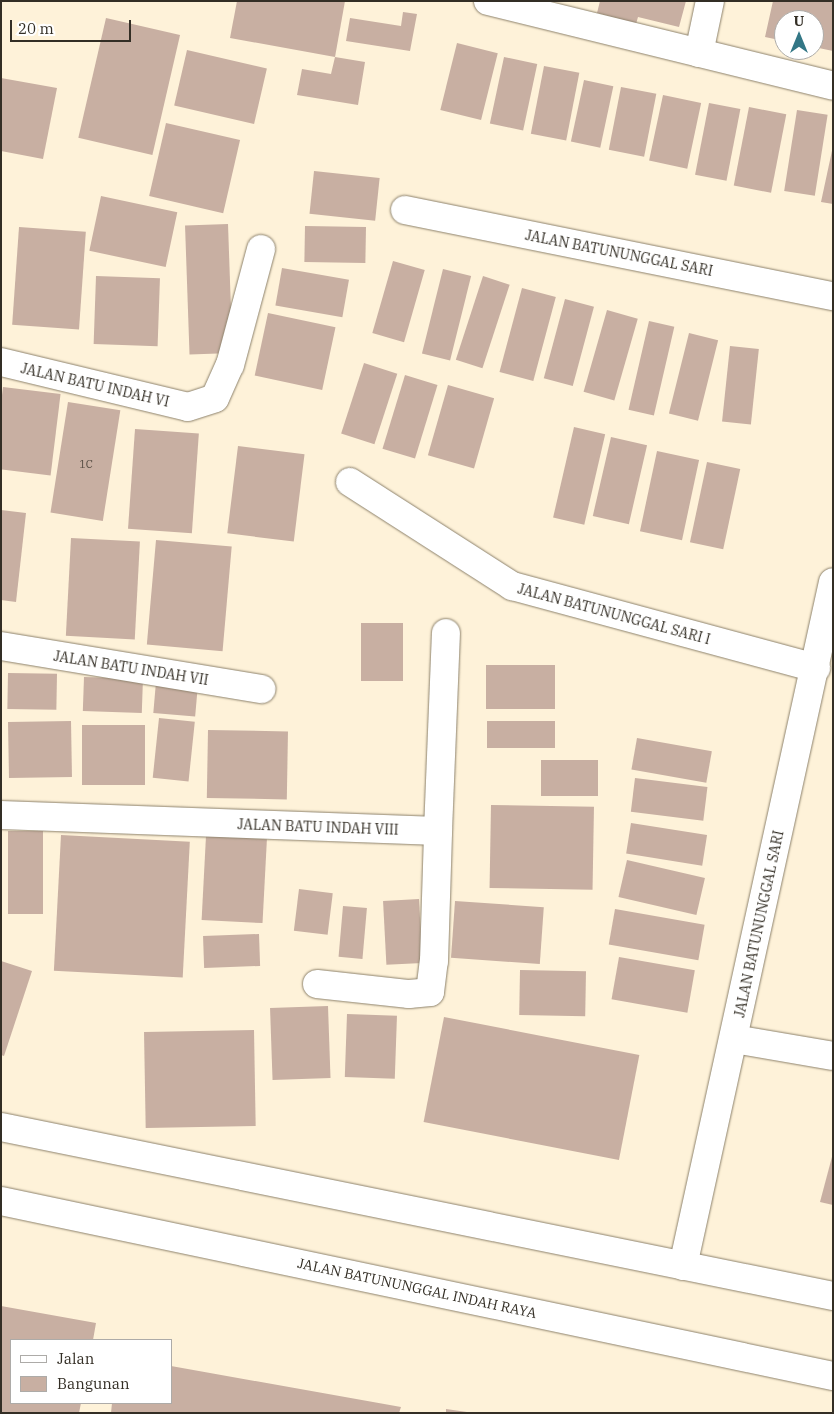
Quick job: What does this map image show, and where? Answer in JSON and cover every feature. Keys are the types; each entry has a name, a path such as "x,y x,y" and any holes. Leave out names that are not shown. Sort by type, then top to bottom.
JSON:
{"street":[{"path":"488,1 833,86"},
{"path":"699,53 710,1"},
{"name":"JALAN BATUNUNGGAL SARI","path":"405,210 833,296"},
{"name":"JALAN BATU INDAH VI","path":"1,362 188,407 215,398 230,365 261,249"},
{"name":"JALAN BATUNUNGGAL SARI I","path":"350,482 512,586 816,668"},
{"name":"JALAN BATUNUNGGAL SARI","path":"683,1266 816,668 833,582"},
{"path":"317,984 409,994 430,992 434,961 446,633"},
{"name":"JALAN BATU INDAH VII","path":"1,646 261,689"},
{"name":"JALAN BATU INDAH VIII","path":"1,815 438,831"},
{"path":"734,1039 833,1056"},
{"path":"1,1127 833,1296"},
{"name":"JALAN BATUNUNGGAL INDAH RAYA","path":"1,1201 833,1376"}],"building":[{"path":"237,1 345,1 335,57 230,38"},
{"path":"600,1 686,1 679,27 638,17 636,24 597,13"},
{"path":"773,1 833,1 833,51 824,49 824,10 774,10 774,39 765,37"},
{"path":"403,12 417,14 410,51 346,41 350,18 401,26"},
{"path":"106,18 180,35 152,155 78,138"},
{"path":"457,43 498,53 481,120 440,110"},
{"path":"187,50 267,68 254,124 174,106"},
{"path":"335,57 365,62 358,105 297,95 302,69 331,74"},
{"path":"504,57 537,64 523,131 490,124"},
{"path":"544,66 579,73 566,141 531,134"},
{"path":"1,78 57,88 43,159 1,151"},
{"path":"584,80 613,86 600,148 571,142"},
{"path":"621,87 656,94 644,157 609,150"},
{"path":"663,95 701,103 687,169 649,161"},
{"path":"709,103 740,109 726,181 695,175"},
{"path":"749,107 786,114 771,193 734,186"},
{"path":"797,110 828,115 815,196 784,191"},
{"path":"166,123 240,140 223,213 149,196"},
{"path":"833,146 833,204 821,202"},
{"path":"314,171 380,178 375,221 310,214"},
{"path":"101,196 177,212 166,267 89,251"},
{"path":"228,224 233,353 190,354 185,226"},
{"path":"305,226 366,227 365,263 304,262"},
{"path":"19,227 86,232 79,329 12,325"},
{"path":"393,261 425,270 404,342 372,333"},
{"path":"282,268 349,280 342,317 275,305"},
{"path":"443,269 471,276 450,360 422,353"},
{"path":"96,276 160,278 158,346 94,344"},
{"path":"483,276 510,285 482,368 456,360"},
{"path":"522,288 556,297 533,381 499,372"},
{"path":"565,299 594,307 573,386 544,378"},
{"path":"607,310 638,319 614,401 584,392"},
{"path":"268,313 335,327 322,390 255,376"},
{"path":"649,321 674,327 654,416 629,410"},
{"path":"689,333 718,340 698,421 669,414"},
{"path":"730,346 759,349 751,425 722,422"},
{"path":"364,363 397,374 374,444 341,433"},
{"path":"405,375 438,385 415,459 382,449"},
{"path":"448,385 494,398 474,468 428,455"},
{"path":"3,387 61,394 51,475 1,469 1,403"},
{"path":"68,402 120,410 103,521 50,513"},
{"path":"574,427 605,434 584,525 553,518"},
{"path":"135,429 199,433 192,533 128,529"},
{"path":"611,437 647,445 629,524 593,516"},
{"path":"238,446 305,454 294,542 227,533"},
{"path":"657,451 699,460 682,540 640,531"},
{"path":"707,462 740,469 723,549 690,542"},
{"path":"1,510 26,513 16,602 1,600"},
{"path":"71,538 140,542 135,639 66,636"},
{"path":"156,540 232,547 223,651 147,645"},
{"path":"361,623 403,623 403,681 361,681"},
{"path":"486,665 555,665 555,709 486,709"},
{"path":"8,673 57,674 56,710 7,709"},
{"path":"84,677 143,679 142,713 83,711"},
{"path":"156,682 198,686 195,717 153,713"},
{"path":"159,718 195,722 189,781 153,778"},
{"path":"71,721 72,777 9,778 8,722"},
{"path":"487,721 555,721 555,748 487,748"},
{"path":"82,725 145,725 145,785 82,785"},
{"path":"208,730 288,731 287,799 207,798"},
{"path":"637,738 712,751 706,783 631,770"},
{"path":"541,760 598,760 598,796 541,796"},
{"path":"635,778 707,787 703,821 631,812"},
{"path":"491,805 594,807 593,890 490,888"},
{"path":"631,823 707,835 702,866 626,854"},
{"path":"8,831 43,831 43,914 8,914"},
{"path":"61,835 190,842 183,978 54,971"},
{"path":"206,836 267,839 263,923 202,920"},
{"path":"627,860 705,878 696,915 618,897"},
{"path":"299,889 333,893 328,935 294,931"},
{"path":"419,899 422,963 386,965 383,901"},
{"path":"455,901 544,907 540,964 451,958"},
{"path":"343,906 367,908 362,959 339,957"},
{"path":"615,909 705,925 698,960 609,944"},
{"path":"259,934 260,966 204,968 203,936"},
{"path":"619,957 695,970 687,1013 612,999"},
{"path":"1,961 32,971 4,1056 1,1055"},
{"path":"520,970 586,971 585,1016 519,1015"},
{"path":"328,1006 331,1078 273,1080 270,1008"},
{"path":"347,1014 397,1016 395,1079 345,1077"},
{"path":"444,1017 639,1055 619,1160 424,1122"},
{"path":"254,1030 256,1126 146,1128 144,1032"},
{"path":"833,1153 833,1205 820,1202"},
{"path":"1,1306 96,1323 93,1339 10,1339 10,1404 81,1404 79,1413 1,1413"},
{"path":"172,1366 401,1407 399,1413 111,1413 112,1404 172,1404"},
{"path":"446,1409 467,1412 467,1413 446,1413"}]}
